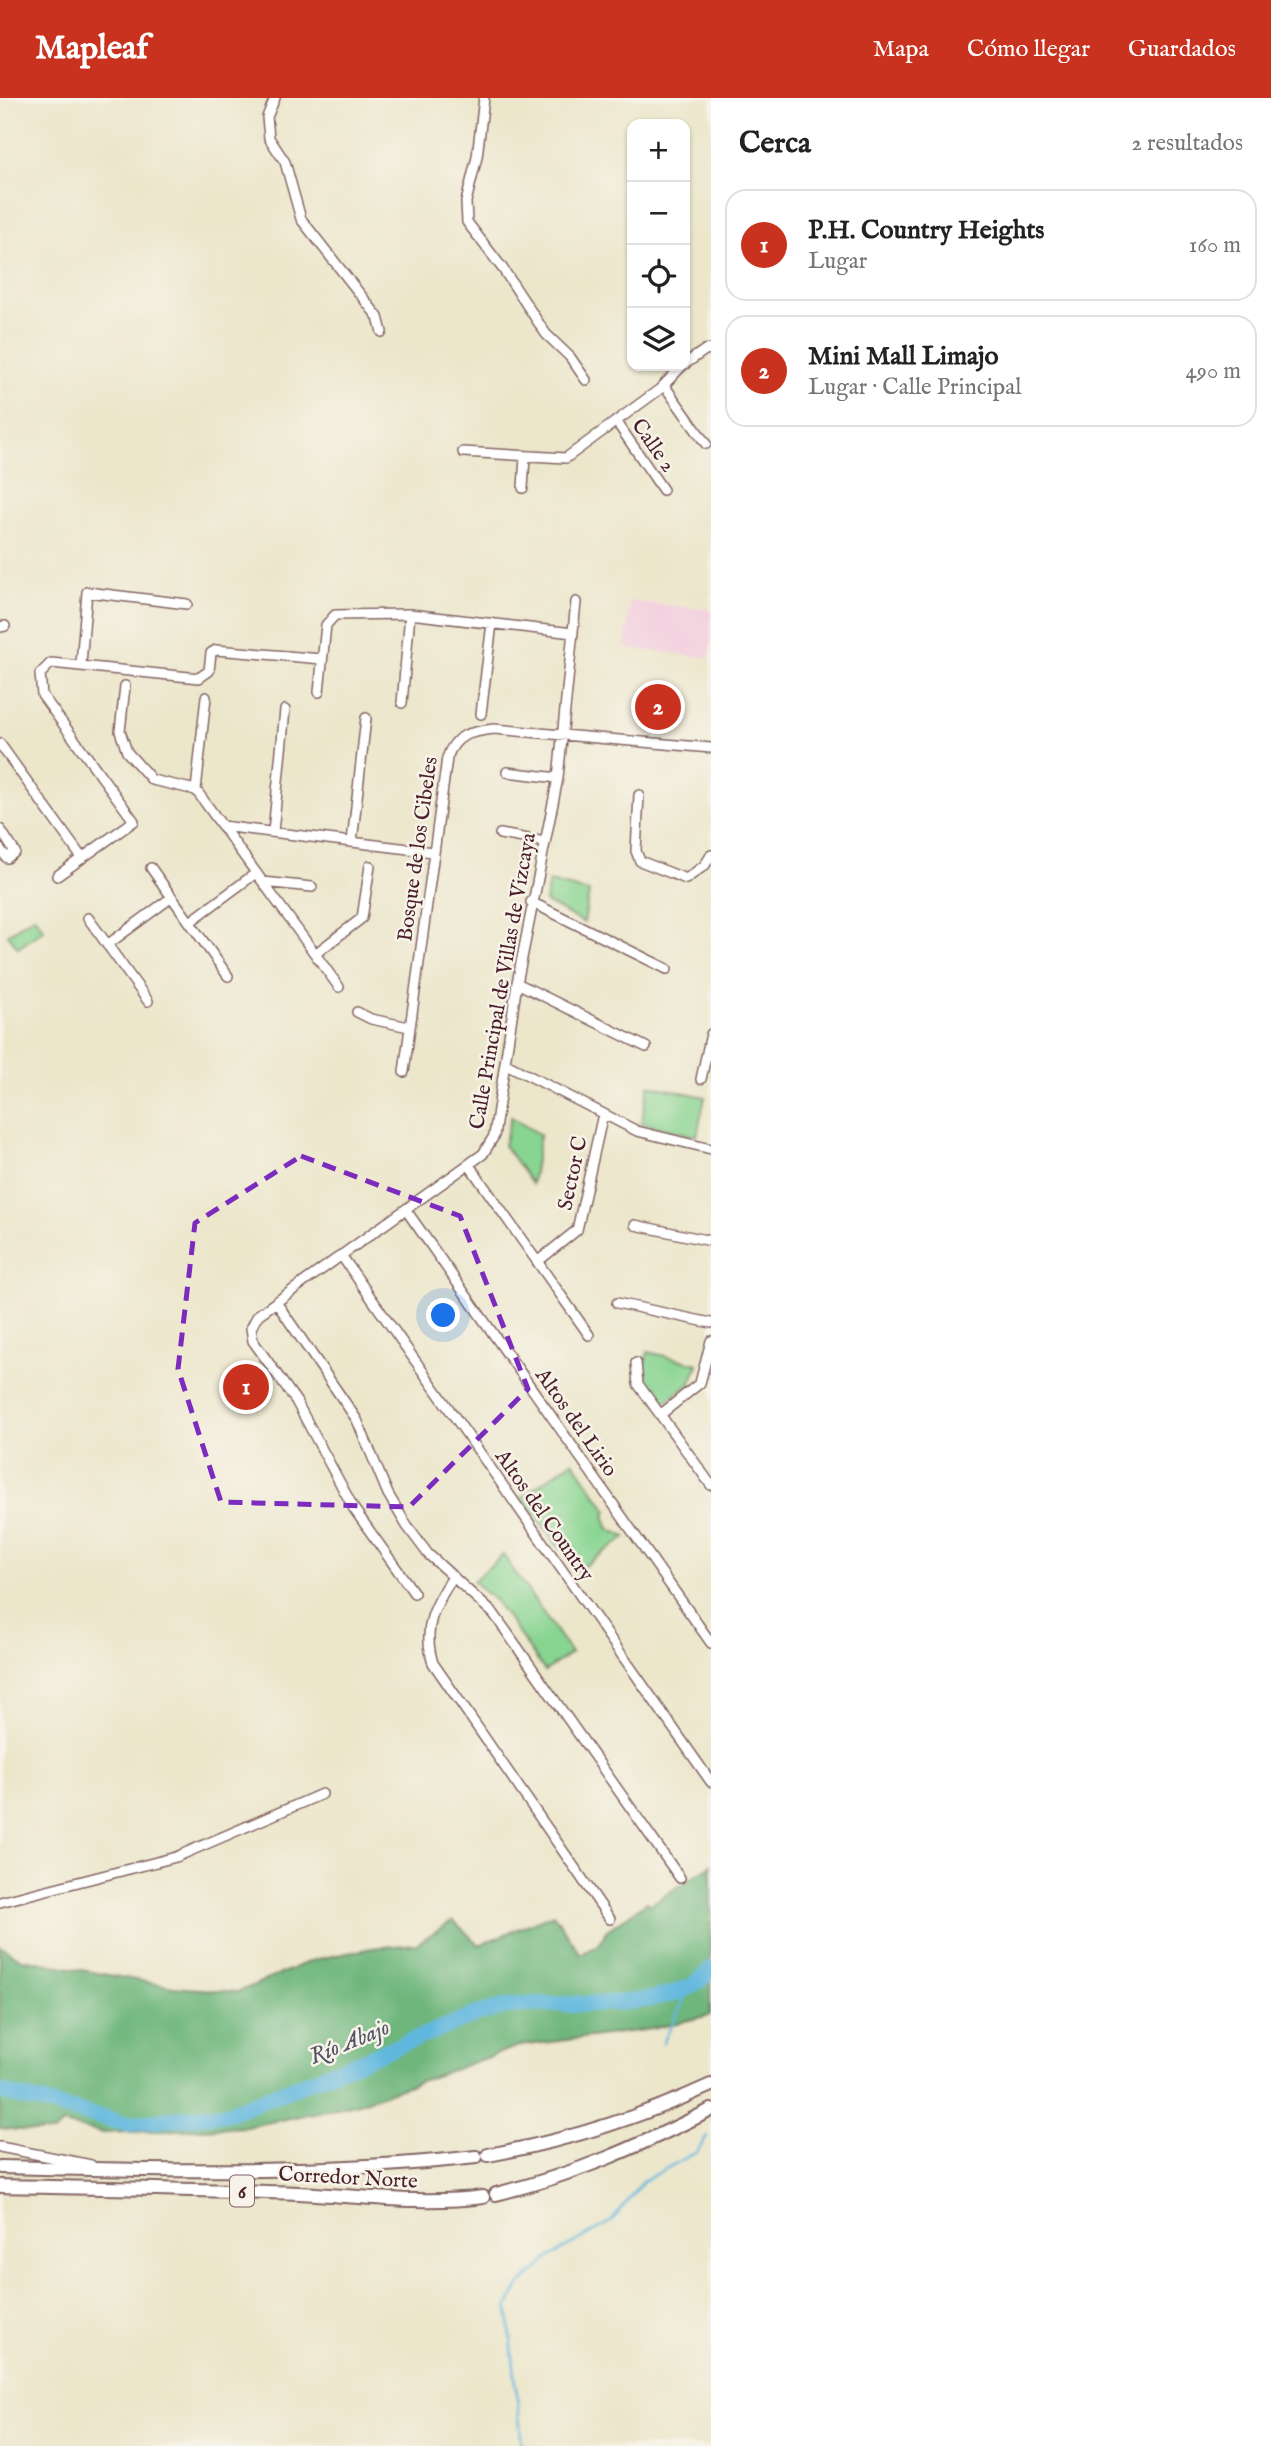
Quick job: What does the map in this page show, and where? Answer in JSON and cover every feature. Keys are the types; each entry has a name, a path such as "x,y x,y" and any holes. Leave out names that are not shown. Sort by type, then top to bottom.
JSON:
{"highway":[{"name":"Corredor Norte","path":"0,2167 321,2170 482,2156 598,2130 665,2106 711,2085"},
{"name":"Corredor Norte","path":"0,2186 221,2190 321,2194 387,2201 455,2200 489,2195 571,2173 625,2153 711,2110"}],"street":[{"path":"275,98 267,117 269,138 285,162 301,219 378,317 382,332"},
{"path":"484,98 477,157 466,202 467,222 503,269 546,334 570,357 586,380"},
{"path":"690,360 705,349 711,349"},
{"path":"463,452 566,458 664,384 677,371"},
{"path":"664,384 706,444"},
{"name":"Calle 2","path":"616,421 663,490"},
{"path":"523,488 525,457"},
{"path":"80,664 87,592 187,604"},
{"name":"Calle Principal de Villas de Vizcaya","path":"414,1593 354,1509 296,1401 253,1341 251,1328 258,1315 483,1154 494,1136 531,902 558,778 576,602"},
{"path":"318,692 326,625 335,615 410,614 573,633"},
{"path":"402,704 410,614"},
{"path":"481,714 492,624"},
{"path":"57,876 134,821 42,695 39,684 45,667 51,663 80,664 199,678 209,671 211,653 216,650 322,659"},
{"path":"125,686 120,731 127,752 152,780 196,790 339,987"},
{"path":"196,790 206,697"},
{"path":"273,832 285,710"},
{"path":"352,842 366,718"},
{"name":"Bosque de los Cibeles","path":"404,1072 433,852 452,743 462,734 494,729 711,748"},
{"path":"0,744 82,858"},
{"path":"507,772 558,778"},
{"path":"639,795 636,851 640,861 686,879 705,866 711,855"},
{"path":"222,826 433,852"},
{"path":"238,828 239,849"},
{"path":"0,829 15,852 7,858 0,849"},
{"path":"500,834 545,842"},
{"path":"315,954 362,918 370,866"},
{"path":"151,868 228,976"},
{"path":"190,922 256,873"},
{"path":"263,882 312,887"},
{"path":"107,945 172,897"},
{"path":"531,902 667,969"},
{"path":"88,918 148,1001"},
{"path":"517,983 646,1047"},
{"path":"357,1012 372,1019 410,1027"},
{"path":"701,1079 711,1034"},
{"path":"506,1064 637,1131 711,1149"},
{"name":"Sector C","path":"537,1262 577,1230 603,1114"},
{"path":"469,1165 589,1335"},
{"name":"Altos del Lirio","path":"406,1210 711,1643"},
{"path":"635,1225 711,1241"},
{"name":"Altos del Country","path":"341,1255 711,1782"},
{"path":"276,1302 357,1420 388,1494 407,1526 428,1554 494,1614 680,1878"},
{"path":"617,1303 711,1323"},
{"path":"660,1415 700,1383 711,1342"},
{"path":"636,1363 638,1384 711,1485"},
{"path":"453,1577 429,1619 427,1644 433,1663 610,1919"},
{"path":"0,1902 176,1857 322,1794"},
{"path":"0,2147 113,2170"}],"highlighted area":[{"path":"301,1156 460,1216 528,1389 409,1507 221,1502 178,1369 195,1223"}],"shaded area":[{"path":"630,601 711,610 711,658 625,648"}],"green space":[{"path":"549,882 589,892 584,923 545,902"},
{"path":"34,916 44,930 18,948 8,934"},
{"path":"649,1085 705,1097 697,1136 641,1123"},
{"path":"511,1117 540,1135 532,1184 504,1145"},
{"path":"648,1352 698,1364 691,1383 662,1404 657,1403 641,1379"},
{"path":"573,1461 607,1510 605,1518 609,1529 626,1537 575,1572 573,1569 576,1561 572,1552 558,1547 522,1497"},
{"path":"503,1555 571,1653 545,1671 496,1602 473,1581"},
{"path":"711,1865 710,2015 652,2029 519,2046 356,2104 246,2127 103,2133 63,2124 53,2133 0,2128 0,1946 22,1959 173,1987 238,1992 313,1960 372,1948 416,1944 453,1920 479,1945 553,1914 581,1954 599,1945 606,1931 647,1902 650,1905"}],"waterway":[{"name":"Río Abajo","path":"0,2092 128,2124 229,2113 498,2008 646,2000 673,1994 695,1984 711,1969"},
{"path":"663,2043 690,1987"},
{"path":"522,2446 508,2308 518,2287 552,2256 612,2221 643,2181 697,2152 707,2136"}],"place":[{"name":"Mini Mall Limajo","path":"658,707"},
{"name":"P.H. Country Heights","path":"246,1387"}]}
